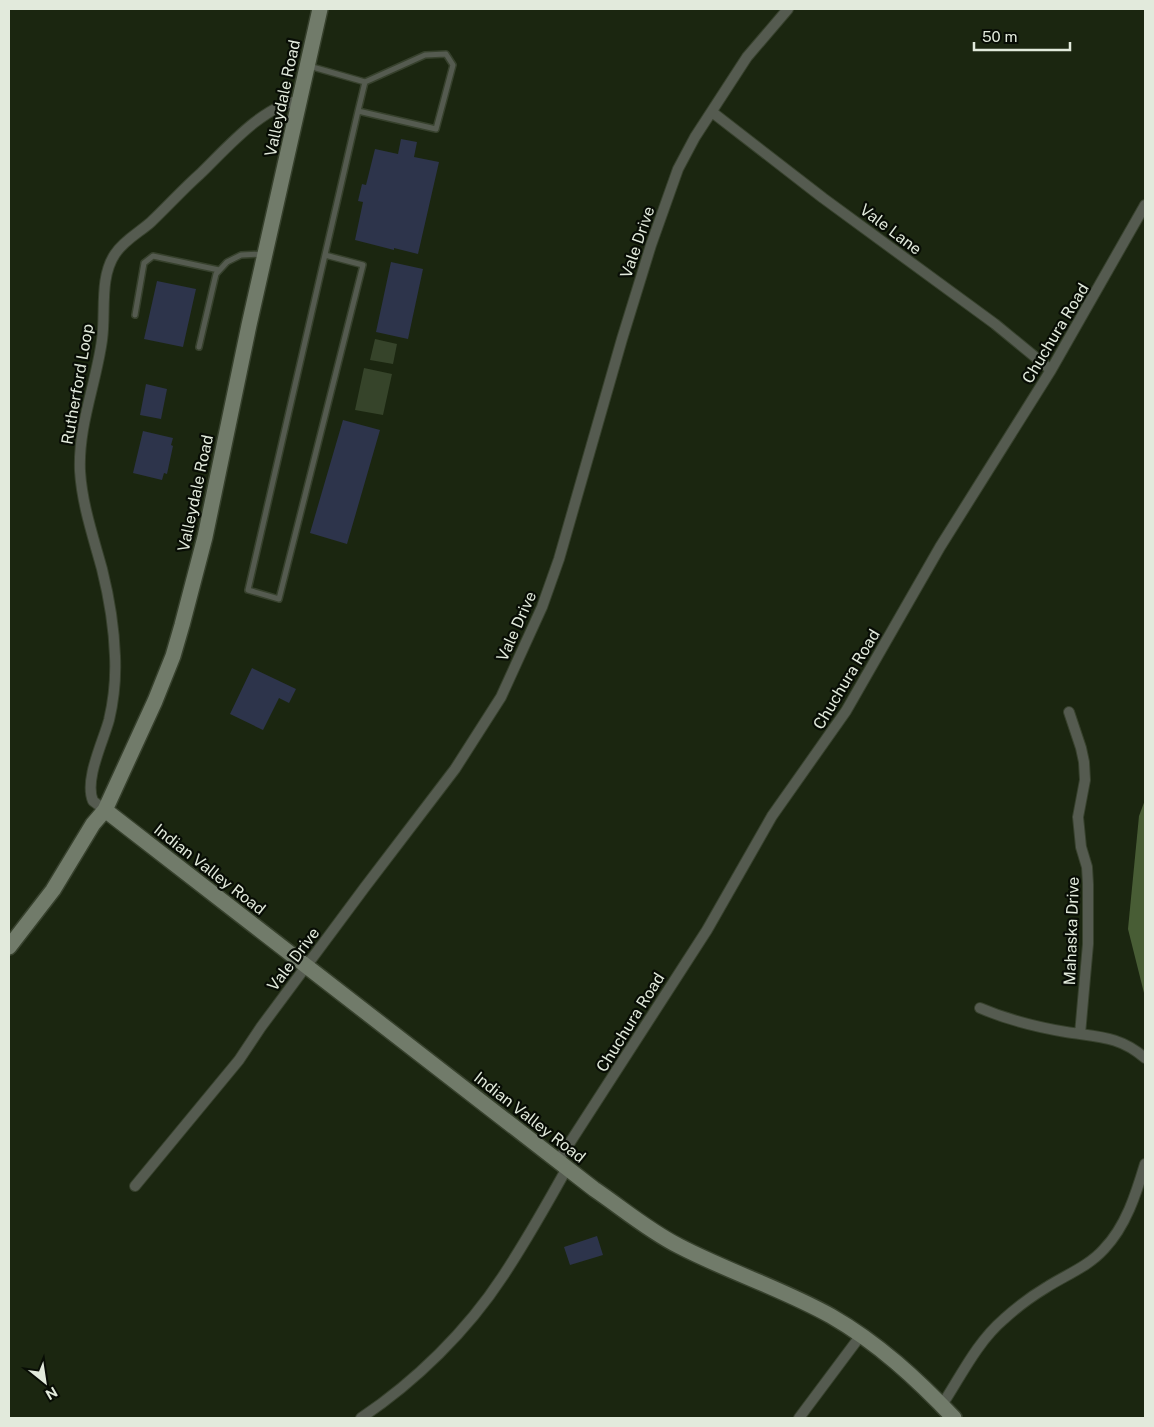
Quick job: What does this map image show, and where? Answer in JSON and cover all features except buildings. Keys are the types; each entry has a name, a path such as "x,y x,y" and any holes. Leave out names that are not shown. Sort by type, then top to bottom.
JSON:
{"street":[{"name":"Valleydale Road","path":"9,947 54,890 94,824 105,810 155,701 182,625 204,537 306,65 320,9"},
{"name":"Vale Drive","path":"135,1186 239,1060 306,967 455,769 500,697 542,607 559,559 622,338 651,245 678,169 695,137 747,57 788,9"},
{"name":"Rutherford Loop","path":"105,810 93,801 90,791 112,702 115,683 115,656 106,587 88,521 80,471 80,448 102,342 106,280 109,267 119,249 150,222 240,135 274,110 299,101"},
{"name":"Vale Lane","path":"712,112 823,198 995,324 1051,370"},
{"name":"Chuchura Road","path":"362,1418 396,1392 425,1366 476,1312 502,1278 527,1239 563,1165 707,930 772,816 846,711 940,547 1051,370 1145,205"},
{"name":"Mahaska Drive","path":"1069,712 1081,748 1085,780 1078,817 1088,884 1088,944 1080,1034"},
{"name":"Indian Valley Road","path":"105,810 563,1165 661,1236 717,1265 792,1296 861,1335 909,1373 954,1418"},
{"path":"980,1008 1006,1019 1118,1040 1145,1058"},
{"path":"942,1405 983,1341 1003,1320 1027,1300 1076,1271 1104,1250 1121,1226 1145,1164"},
{"path":"799,1418 861,1335"}],"lane":[{"path":"306,65 365,82 425,55 446,54 454,65 436,129 358,111"},
{"path":"325,255 363,266 279,599 248,590 358,111 365,82"},
{"path":"200,347 216,274 226,262 241,255 265,254"},
{"path":"135,315 144,263 153,256 219,270"}],"shaded area":[{"path":"375,339 397,344 393,364 370,360"},
{"path":"364,368 392,374 383,415 355,410"},
{"path":"1145,800 1145,997 1128,929 1139,816"}]}
